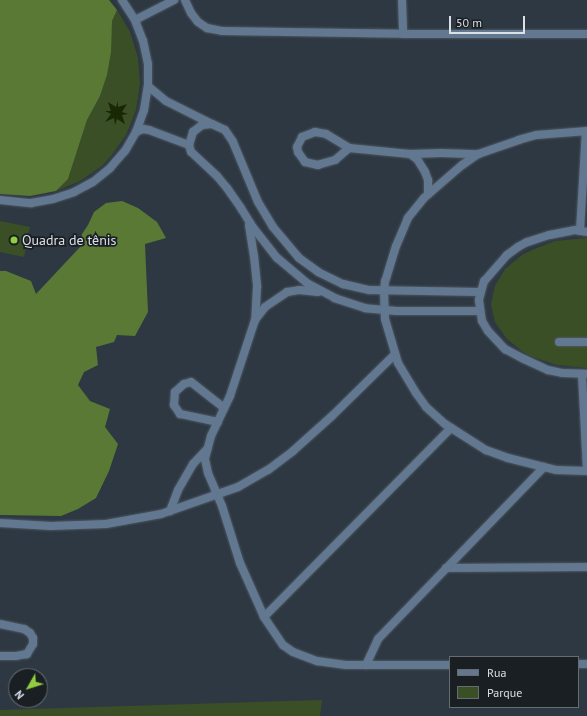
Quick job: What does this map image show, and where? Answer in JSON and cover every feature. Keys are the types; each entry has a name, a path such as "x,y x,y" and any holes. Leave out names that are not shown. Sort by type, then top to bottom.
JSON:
{"street":[{"path":"0,200 31,203 53,199 74,192 93,182 110,168 125,151 136,132 144,110 148,86 148,64 143,41 135,20 122,0"},
{"path":"135,20 174,0"},
{"path":"185,0 191,13 198,22 214,30 403,34 587,34"},
{"path":"402,0 403,34"},
{"path":"148,86 166,101 212,124 220,126 229,135 264,214 281,238 299,258 318,272 343,284 368,290 480,292"},
{"path":"189,145 193,132 197,128 202,124 212,124"},
{"path":"136,132 144,129 149,130 189,145 198,159 217,176 227,188 249,222 268,247 287,268 307,283 326,294 354,306 384,310 480,311"},
{"path":"349,148 335,160 318,165 305,162 298,152 297,147 302,137 315,132 326,134 349,148 410,154 478,154 536,135 586,131 584,231 549,235 527,242 507,255 484,280 480,292 480,311 482,321 488,331 505,349 514,355 548,370 562,373 585,374 587,471 567,471 544,467 508,458 486,450 451,428 426,407 404,375 395,354 387,330 384,310 384,291 385,280 399,235 408,218 428,194 478,154"},
{"path":"410,154 417,159 425,172 428,180 428,194"},
{"path":"249,222 257,287 255,320 230,396 207,448 205,459 208,474 217,495 240,563 264,617 283,645 293,652 324,662 346,666 449,665"},
{"path":"255,320 265,307 287,292 310,291 326,294"},
{"path":"559,342 587,342"},
{"path":"0,523 84,526 133,520 170,512 217,495 257,477 293,451 332,416 395,354"},
{"path":"218,422 180,414 174,405 175,392 184,384 191,382 224,408"},
{"path":"264,617 451,428"},
{"path":"170,512 178,490 194,464 207,448"},
{"path":"366,665 378,639 544,467"},
{"path":"446,568 587,567"},
{"path":"0,624 24,629 30,633 33,638 33,644 27,654 0,656"}],"green space":[{"path":"0,0 109,0 117,10 112,21 111,52 107,75 100,96 87,120 68,179 56,191 30,196 0,194"},
{"path":"117,10 130,32 138,58 140,84 136,110 126,135 102,166 80,181 56,191 68,179 87,120 100,96 107,75 112,21"},
{"path":"122,201 138,208 157,222 166,238 145,244 148,312 135,336 117,335 114,342 96,347 98,365 84,372 78,385 90,401 110,409 105,427 118,444 109,471 96,498 78,509 61,516 0,515 0,271 6,271 31,281 36,294 80,247 82,234 94,212 106,203"},
{"name":"Quadra de tênis","path":"0,221 30,227 24,257 0,252"},
{"path":"587,238 587,368 557,365 523,352 506,338 495,322 491,304 495,286 505,269 522,255 555,241"},
{"path":"322,700 320,716 0,716 0,710"}],"shaded area":[{"path":"118,101 118,107 127,104 122,112 128,114 122,115 125,124 117,119 115,125 114,118 105,122 111,114 105,111 111,111 108,102 116,107"}],"place":[{"name":"Quadra de tênis","path":"14,240"}]}
